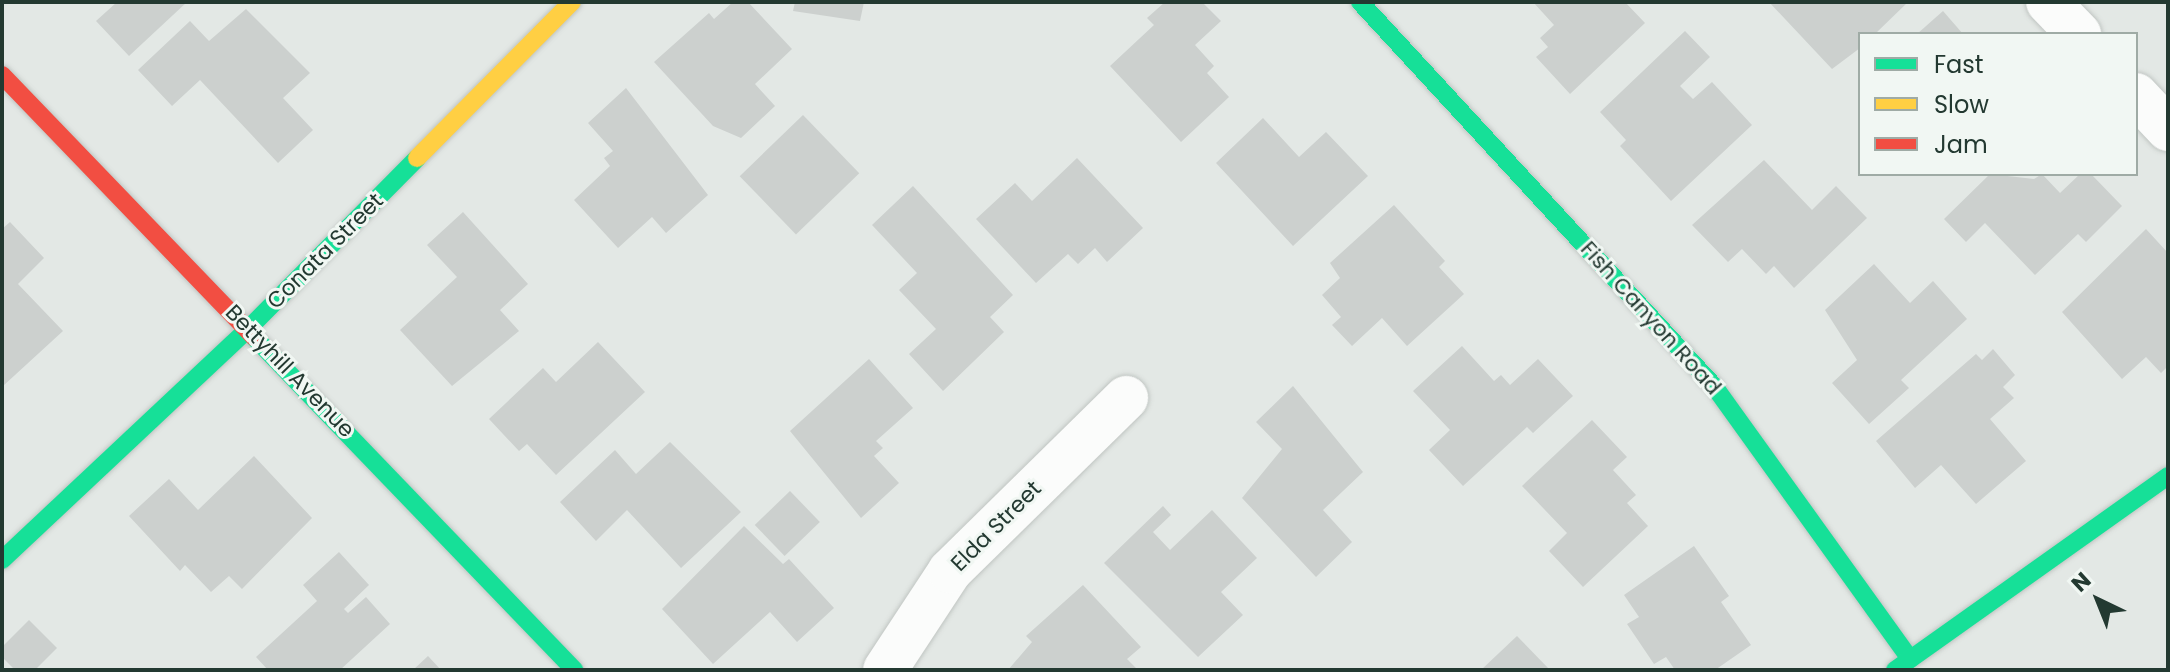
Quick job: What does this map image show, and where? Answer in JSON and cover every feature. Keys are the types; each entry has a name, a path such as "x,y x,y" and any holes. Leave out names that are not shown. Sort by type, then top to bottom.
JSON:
{"street":[{"name":"Conata Street","path":"2,560 250,327 572,2"},
{"name":"Fish Canyon Road","path":"1360,2 1714,386 1903,665"},
{"path":"2048,2 2077,32"},
{"name":"Bettyhill Avenue","path":"2,75 115,199 250,327 574,670"},
{"path":"2138,97 2168,129"},
{"name":"Elda Street","path":"885,670 950,571 1126,398"},
{"path":"1903,665 2168,476"}],"building":[{"path":"117,2 187,2 129,56 96,21"},
{"path":"733,2 748,2 792,49 755,84 775,106 741,138 713,126 654,62 709,13 714,19"},
{"path":"795,2 864,2 860,21 793,11"},
{"path":"1165,2 1202,2 1221,21 1195,45 1214,66 1207,73 1229,97 1181,142 1110,66 1154,25 1147,18"},
{"path":"1533,2 1625,2 1645,23 1570,94 1536,57 1548,47 1540,38 1554,25"},
{"path":"1769,2 1908,2 1877,32 1858,32 1858,50 1832,69"},
{"path":"246,9 310,73 283,98 313,130 278,163 200,80 172,106 138,70 190,21 209,41"},
{"path":"1943,11 1961,32 1919,32"},
{"path":"1685,31 1710,57 1680,86 1693,99 1712,82 1752,125 1671,201 1620,146 1626,140 1600,112"},
{"path":"626,88 708,195 666,233 652,217 618,248 574,200 610,166 604,158 613,151 588,123"},
{"path":"803,115 859,173 796,234 740,176"},
{"path":"1263,118 1299,157 1326,132 1368,176 1293,246 1216,163"},
{"path":"1077,158 1143,228 1107,262 1095,248 1078,264 1068,254 1036,283 976,219 1015,183 1032,201"},
{"path":"1764,160 1812,210 1836,186 1867,218 1794,288 1774,266 1766,274 1742,249 1728,262 1692,225"},
{"path":"1988,176 2034,179 2044,176 2060,193 2078,176 2093,176 2122,206 2086,242 2078,234 2035,275 1985,223 1966,242 1944,219"},
{"path":"913,186 1013,295 990,317 1004,332 943,391 909,354 936,329 899,290 917,273 872,225"},
{"path":"1394,205 1445,261 1439,267 1464,294 1407,346 1382,318 1352,346 1332,325 1341,317 1322,295 1340,278 1330,263"},
{"path":"463,212 528,284 500,310 519,331 452,386 400,330 457,277 427,245"},
{"path":"10,222 44,258 18,284 63,331 3,386 2,229"},
{"path":"2146,229 2168,253 2168,366 2161,373 2146,357 2122,379 2062,312"},
{"path":"1874,264 1910,303 1933,281 1967,319 1901,380 1909,388 1869,424 1832,383 1857,360 1825,310"},
{"path":"598,342 645,392 556,475 527,444 519,451 489,419 543,368 556,382"},
{"path":"1462,346 1494,381 1501,375 1510,385 1538,359 1573,396 1533,433 1527,427 1463,486 1429,450 1450,430 1413,391"},
{"path":"1993,349 2015,375 2003,387 2014,398 1990,419 2026,461 1976,504 1941,465 1915,488 1876,441 1976,354 1982,360"},
{"path":"869,359 913,408 876,441 883,448 874,456 899,483 861,518 790,431"},
{"path":"1293,386 1363,472 1323,510 1352,542 1316,577 1242,498 1282,449 1256,422"},
{"path":"1592,420 1627,457 1613,470 1636,495 1627,503 1648,526 1583,587 1549,551 1567,533 1522,486"},
{"path":"670,442 741,512 681,568 627,510 596,541 560,502 615,450 636,474"},
{"path":"254,456 312,518 242,589 229,576 211,592 185,565 180,571 129,516 169,479 198,510"},
{"path":"790,491 820,522 785,556 755,525"},
{"path":"1163,506 1171,515 1153,532 1170,550 1212,510 1257,558 1221,592 1243,615 1198,657 1104,563"},
{"path":"744,526 783,564 789,559 834,608 797,642 770,612 713,664 662,609"},
{"path":"1694,546 1729,596 1721,602 1751,645 1715,670 1675,670 1666,657 1654,664 1627,624 1639,617 1624,595"},
{"path":"339,552 369,585 344,609 348,613 366,597 390,624 340,670 268,670 256,657 317,601 303,585"},
{"path":"1083,585 1141,647 1127,659 1138,670 1008,670 1032,642 1026,636"},
{"path":"29,620 57,648 35,670 15,670 2,657 2,647"},
{"path":"1517,636 1550,670 1481,670"},
{"path":"428,656 441,670 413,670"}],"traffic: fast":[{"path":"1360,2 1714,386 1910,659"},
{"path":"2,560 250,327 417,158"},
{"path":"254,337 574,670"},
{"path":"1895,670 2168,476"}],"traffic: slow":[{"path":"417,158 572,2"}],"traffic: jam":[{"path":"2,75 254,337"}]}
